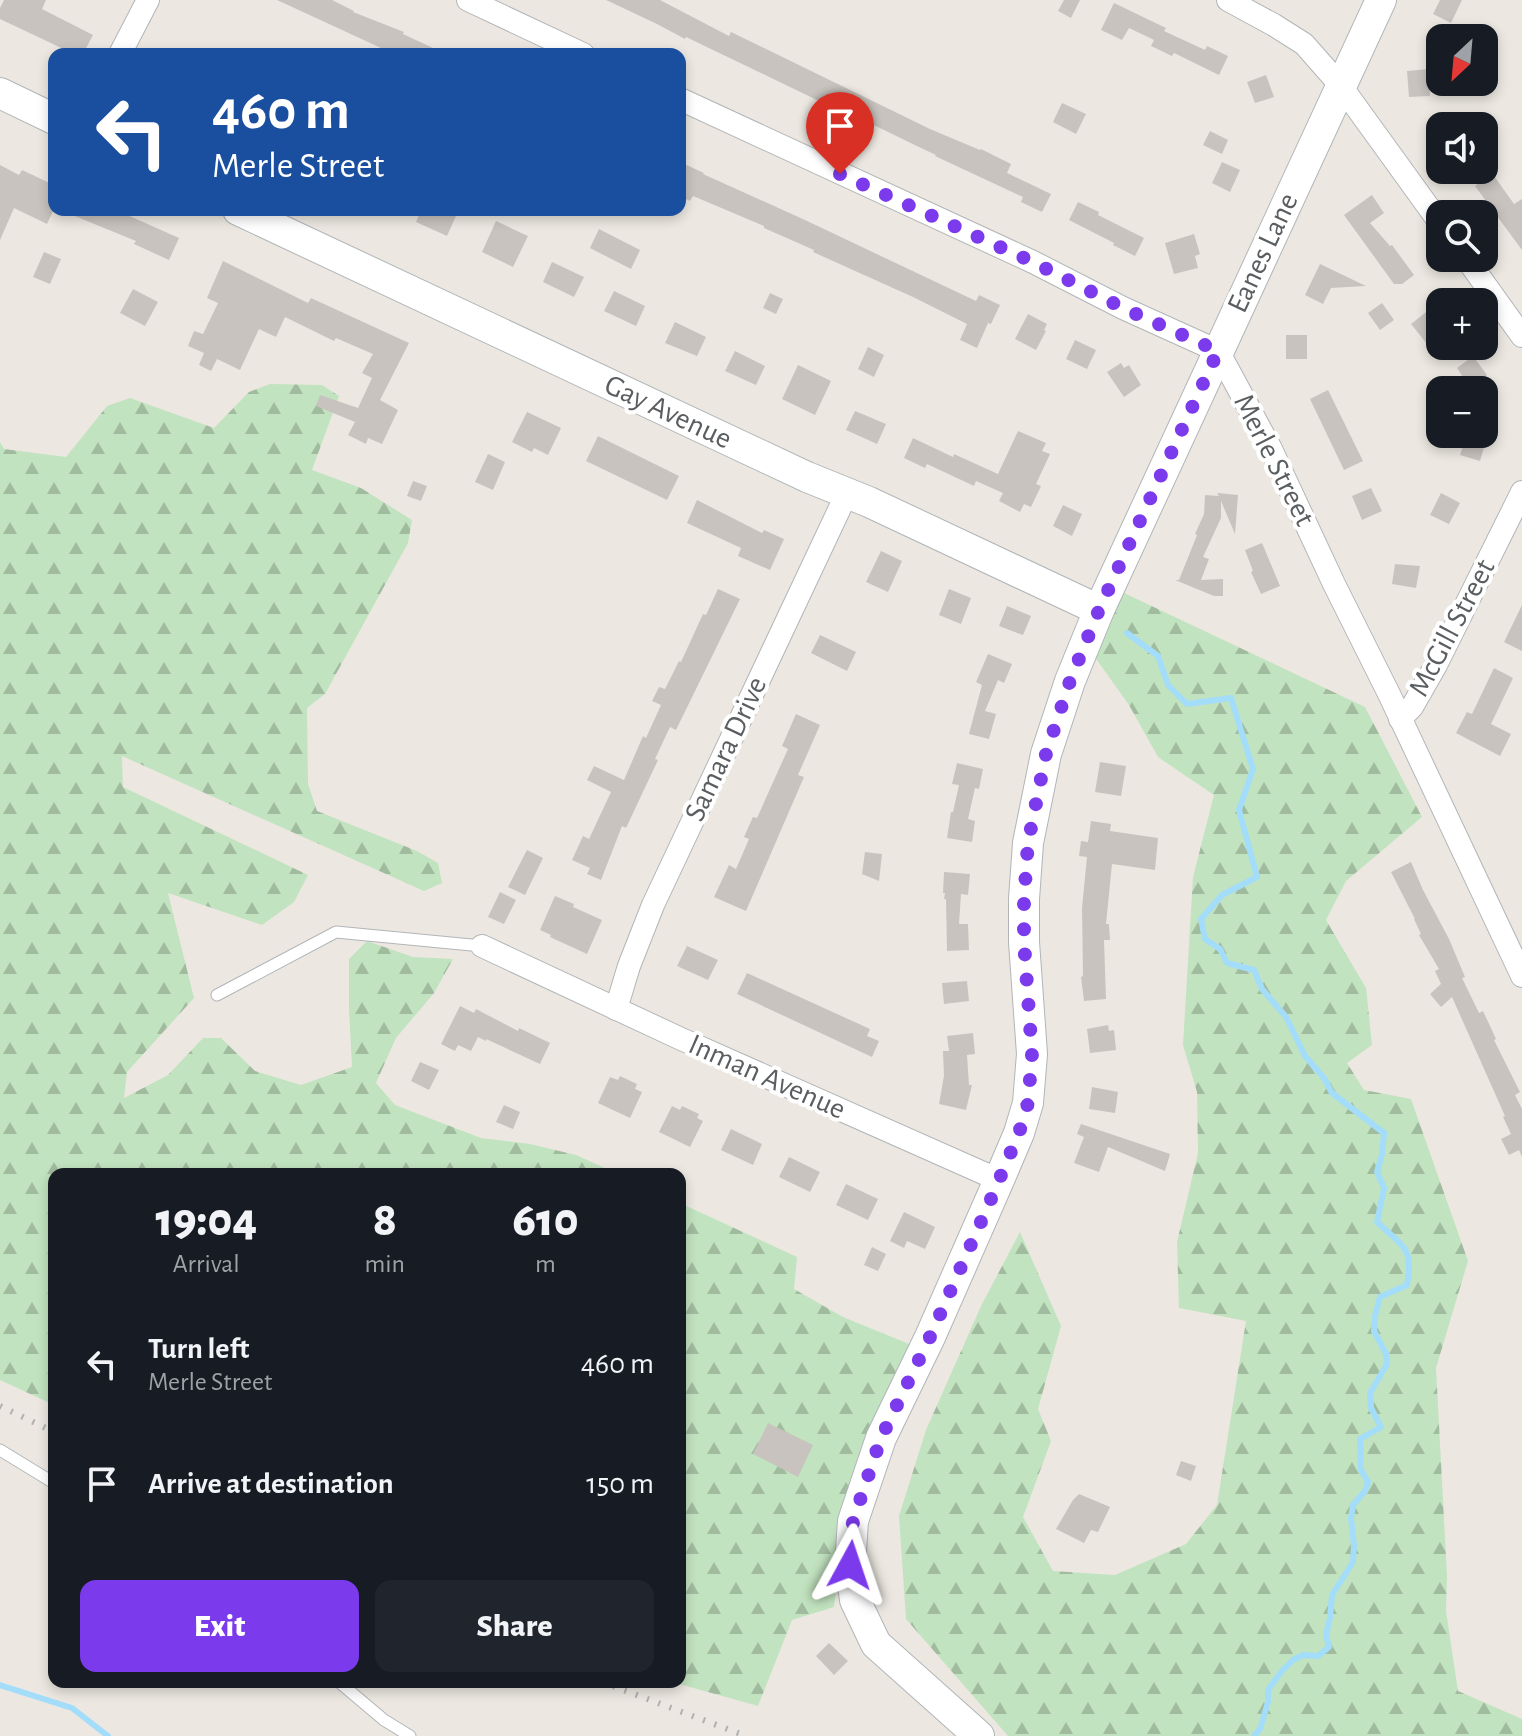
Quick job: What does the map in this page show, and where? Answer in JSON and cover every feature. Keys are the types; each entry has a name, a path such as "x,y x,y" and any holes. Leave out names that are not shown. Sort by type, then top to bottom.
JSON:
{"street":[{"path":"123,48 148,0"},
{"path":"468,0 570,48"},
{"path":"1228,0 1304,44 1341,86 1426,204"},
{"name":"Eanes Lane","path":"979,1736 876,1644 855,1600 850,1565 853,1521 881,1438 930,1337 999,1180 1019,1133 1030,1092 1032,1054 1024,942 1028,843 1046,754 1070,681 1099,610 1381,0"},
{"path":"0,93 48,116"},
{"path":"686,102 1218,351"},
{"name":"Gay Avenue","path":"251,216 1099,610"},
{"path":"1476,272 1522,336"},
{"name":"Merle Street","path":"1218,351 1271,449 1522,976"},
{"name":"McGill Street","path":"1400,719 1412,707 1436,665 1522,492"},
{"name":"Samara Drive","path":"616,1009 653,905 847,493"},
{"name":"Inman Avenue","path":"482,946 999,1180"}],"lane":[{"path":"217,995 336,932 482,946"},
{"path":"0,1450 48,1479"},
{"path":"346,1688 384,1720 410,1736"}],"green space":[{"path":"270,384 322,385 339,396 312,470 361,488 412,520 408,543 325,694 307,708 308,784 317,811 417,851 438,863 442,883 424,891 122,756 123,787 308,875 294,902 262,925 168,893 194,998 127,1072 124,1098 168,1075 203,1038 221,1038 255,1071 301,1085 352,1067 349,959 367,941 413,957 453,959 434,993 396,1038 376,1083 395,1105 481,1138 530,1144 576,1155 605,1168 48,1168 48,1402 0,1380 0,442 4,449 66,457 107,406 130,398 214,428 249,392"},
{"path":"1122,592 1365,707 1422,817 1346,881 1326,920 1366,988 1372,1045 1347,1063 1364,1090 1411,1099 1468,1261 1436,1368 1447,1576 1446,1611 1458,1691 1522,1719 1522,1736 1008,1736 906,1619 899,1516 926,1430 981,1306 1020,1232 1061,1326 1038,1409 1051,1441 1023,1517 1053,1571 1115,1575 1186,1544 1217,1505 1246,1321 1179,1308 1177,1242 1198,1153 1197,1092 1183,1045 1193,877 1214,795 1158,757 1129,705 1094,656"},
{"path":"686,1206 797,1257 794,1289 843,1317 909,1344 848,1496 834,1607 792,1620 758,1706 686,1686"}],"building":[{"path":"4,0 46,0 42,9 93,35 86,48 61,48 0,19"},
{"path":"277,0 332,0 433,48 381,48"},
{"path":"606,0 660,0 729,36 731,32 930,129 981,149 1011,164 1007,173 1051,194 1042,212 1021,202 1023,197"},
{"path":"1064,0 1080,0 1071,18 1058,11"},
{"path":"1440,0 1462,0 1451,23 1433,14"},
{"path":"1114,3 1166,28 1164,31 1205,50 1207,46 1228,56 1219,75 1174,53 1172,56 1151,46 1154,40 1129,28 1122,40 1101,30"},
{"path":"1426,69 1426,96 1430,96 1409,97 1407,71"},
{"path":"1266,75 1274,97 1255,103 1247,82"},
{"path":"1062,103 1086,114 1076,134 1053,122"},
{"path":"1210,131 1228,140 1222,154 1203,145"},
{"path":"1222,162 1240,170 1230,192 1212,183"},
{"path":"0,165 19,175 22,170 48,182 48,216 51,216 47,224 14,208 0,240"},
{"path":"686,165 976,301 979,295 1000,305 977,348 960,340 967,324 764,226 693,196 690,201 686,199"},
{"path":"1498,181 1514,204 1522,199 1522,250 1498,217 1498,200 1485,200 1475,186 1498,184"},
{"path":"1372,195 1384,213 1370,223 1392,245 1414,275 1402,284 1394,284 1344,215"},
{"path":"1078,202 1144,238 1135,256 1069,220"},
{"path":"75,216 130,216 179,238 169,260 134,244 136,241"},
{"path":"418,216 456,216 447,236 416,222"},
{"path":"496,221 528,236 513,267 482,252"},
{"path":"599,229 640,250 631,269 590,248"},
{"path":"1194,234 1200,254 1195,256 1198,268 1174,274 1165,243"},
{"path":"44,252 61,259 50,284 33,277"},
{"path":"223,261 308,303 311,298 409,343 380,400 398,410 382,444 368,438 366,444 348,435 355,422 316,406 320,395 358,408 372,378 362,373 373,354 336,338 334,341 285,317 276,337 259,329 240,370 217,359 211,371 199,365 204,353 188,346 194,331 203,334 218,303 207,298"},
{"path":"552,262 584,277 574,297 543,282"},
{"path":"1320,264 1366,286 1331,288 1323,304 1305,295"},
{"path":"133,289 158,302 145,326 120,313"},
{"path":"614,291 645,306 636,326 604,311"},
{"path":"770,293 783,299 776,314 763,308"},
{"path":"1382,303 1394,320 1380,330 1368,313"},
{"path":"1426,312 1426,343 1411,324"},
{"path":"1028,314 1047,324 1036,350 1015,339"},
{"path":"675,322 706,337 697,356 665,343"},
{"path":"1286,335 1307,335 1307,359 1286,359"},
{"path":"1075,340 1096,350 1087,369 1066,359"},
{"path":"868,347 884,355 874,377 858,369"},
{"path":"735,351 765,366 756,385 725,371"},
{"path":"1468,360 1476,360 1487,375 1462,376 1457,368"},
{"path":"1121,363 1124,368 1129,365 1141,385 1124,397 1107,372"},
{"path":"798,365 831,381 815,415 782,399"},
{"path":"1328,390 1363,461 1344,470 1310,399"},
{"path":"855,411 886,424 877,444 846,430"},
{"path":"527,412 561,428 548,455 534,448 532,452 512,442"},
{"path":"1018,431 1046,443 1042,451 1050,454 1036,484 1041,486 1031,507 1024,504 1020,512 999,501 1003,493 976,481 974,486 927,464 925,468 904,458 913,438 998,474"},
{"path":"598,436 679,476 667,500 586,461"},
{"path":"1462,448 1484,448 1480,461 1460,455"},
{"path":"488,454 505,462 493,490 475,482"},
{"path":"413,481 427,486 421,501 407,496"},
{"path":"1371,488 1382,511 1362,520 1352,496"},
{"path":"1217,493 1238,495 1235,534 1221,501 1221,518 1203,557 1209,559 1201,580 1223,579 1223,596 1214,596 1175,580 1179,580 1197,535 1204,514 1205,495 1219,496"},
{"path":"1441,493 1460,503 1449,524 1430,515"},
{"path":"697,500 762,533 764,530 784,539 770,570 738,556 741,548 687,523"},
{"path":"1063,505 1082,514 1072,536 1053,526"},
{"path":"1262,543 1280,586 1261,594 1245,550"},
{"path":"881,551 902,561 888,592 866,582"},
{"path":"1395,564 1420,566 1416,588 1392,584"},
{"path":"718,589 740,599 676,730 670,727 626,828 622,826 601,880 587,874 590,868 572,860 583,836 589,839 611,792 587,780 594,766 624,780 643,736 646,738 661,705 652,701 659,687 665,689 681,662"},
{"path":"949,589 971,598 961,624 939,615"},
{"path":"1522,605 1522,651 1504,642"},
{"path":"1007,606 1031,616 1023,635 999,626"},
{"path":"820,635 856,652 847,671 811,653"},
{"path":"988,654 1012,664 1004,683 998,680 985,711 996,714 989,739 969,734 982,685 976,682"},
{"path":"1494,668 1513,678 1491,724 1511,734 1500,756 1456,733 1467,712 1472,714"},
{"path":"796,714 820,725 798,775 804,777 746,911 714,897 729,865 736,869 749,839 744,837 753,817 757,818 788,749 782,746"},
{"path":"1100,762 1126,766 1121,796 1095,792"},
{"path":"957,763 983,769 968,819 975,821 972,842 947,838 959,785 952,784"},
{"path":"1091,821 1111,824 1110,831 1158,838 1155,870 1112,864 1106,924 1109,924 1110,940 1104,940 1106,999 1084,1001 1081,977 1082,908 1087,857 1079,856 1081,841 1088,842"},
{"path":"527,850 543,858 525,895 508,887"},
{"path":"865,852 882,854 879,881 862,874"},
{"path":"1411,862 1449,939 1465,977 1462,978 1479,1013 1483,1011 1520,1092 1515,1095 1522,1109 1522,1157 1519,1150 1509,1155 1501,1139 1511,1134 1505,1116 1452,997 1441,1007 1430,994 1441,984 1435,971 1439,969 1419,935 1415,919 1391,872"},
{"path":"944,872 970,874 968,895 961,894 959,924 968,924 969,950 947,951"},
{"path":"500,892 516,900 504,924 488,917"},
{"path":"555,896 602,920 587,954 540,930"},
{"path":"687,946 718,960 708,980 677,966"},
{"path":"747,973 870,1029 867,1036 879,1041 872,1057 737,994"},
{"path":"967,981 969,1001 944,1004 942,983"},
{"path":"460,1006 474,1013 476,1009 518,1031 519,1028 550,1043 540,1064 478,1037 471,1051 458,1045 455,1051 441,1044"},
{"path":"1108,1025 1109,1031 1114,1030 1116,1050 1090,1053 1087,1029"},
{"path":"973,1033 975,1054 967,1055 969,1085 972,1085 966,1110 939,1104 944,1076 943,1051 949,1051 947,1036"},
{"path":"420,1062 439,1070 429,1090 411,1081"},
{"path":"620,1076 637,1084 635,1089 642,1092 630,1118 598,1103 610,1077 618,1080"},
{"path":"1092,1087 1118,1092 1115,1113 1089,1109"},
{"path":"504,1105 520,1112 513,1129 496,1122"},
{"path":"672,1106 680,1110 682,1106 699,1114 697,1118 703,1121 690,1147 659,1132"},
{"path":"1081,1124 1170,1154 1165,1171 1108,1147 1099,1172 1074,1163 1084,1137 1077,1134"},
{"path":"731,1129 762,1144 753,1165 721,1150"},
{"path":"789,1157 820,1172 810,1192 779,1177"},
{"path":"846,1184 878,1199 868,1220 836,1205"},
{"path":"904,1212 935,1227 925,1249 907,1241 904,1248 890,1241"},
{"path":"872,1247 886,1254 878,1271 864,1265"},
{"path":"768,1423 813,1445 798,1477 753,1454"},
{"path":"1181,1461 1196,1466 1191,1481 1176,1475"},
{"path":"1079,1494 1110,1507 1098,1532 1091,1530 1084,1543 1056,1529"},
{"path":"829,1643 848,1661 834,1675 816,1656"}],"waterway":[{"path":"1127,633 1158,656 1168,685 1187,704 1231,698 1253,769 1239,810 1257,877 1222,895 1201,919 1205,939 1220,949 1227,963 1254,970 1262,989 1286,1017 1305,1056 1332,1093 1384,1133 1377,1172 1384,1188 1377,1222 1400,1243 1409,1263 1407,1285 1380,1297 1375,1316 1374,1331 1386,1354 1387,1364 1370,1393 1371,1408 1381,1427 1360,1439 1361,1470 1368,1482 1365,1491 1353,1505 1353,1562 1332,1595 1326,1635 1329,1647 1318,1656 1303,1655 1293,1660 1281,1672 1268,1690 1268,1702 1260,1729 1254,1736"},
{"path":"0,1685 72,1708 108,1736"}],"railway":[{"path":"0,1406 48,1429"},
{"path":"618,1688 746,1736"}],"route":[{"path":"840,174 1218,351 1099,610 1070,681 1046,754 1028,843 1024,899 1032,1054 1028,1103 1019,1133 988,1206 881,1438 853,1521 850,1565"}]}
